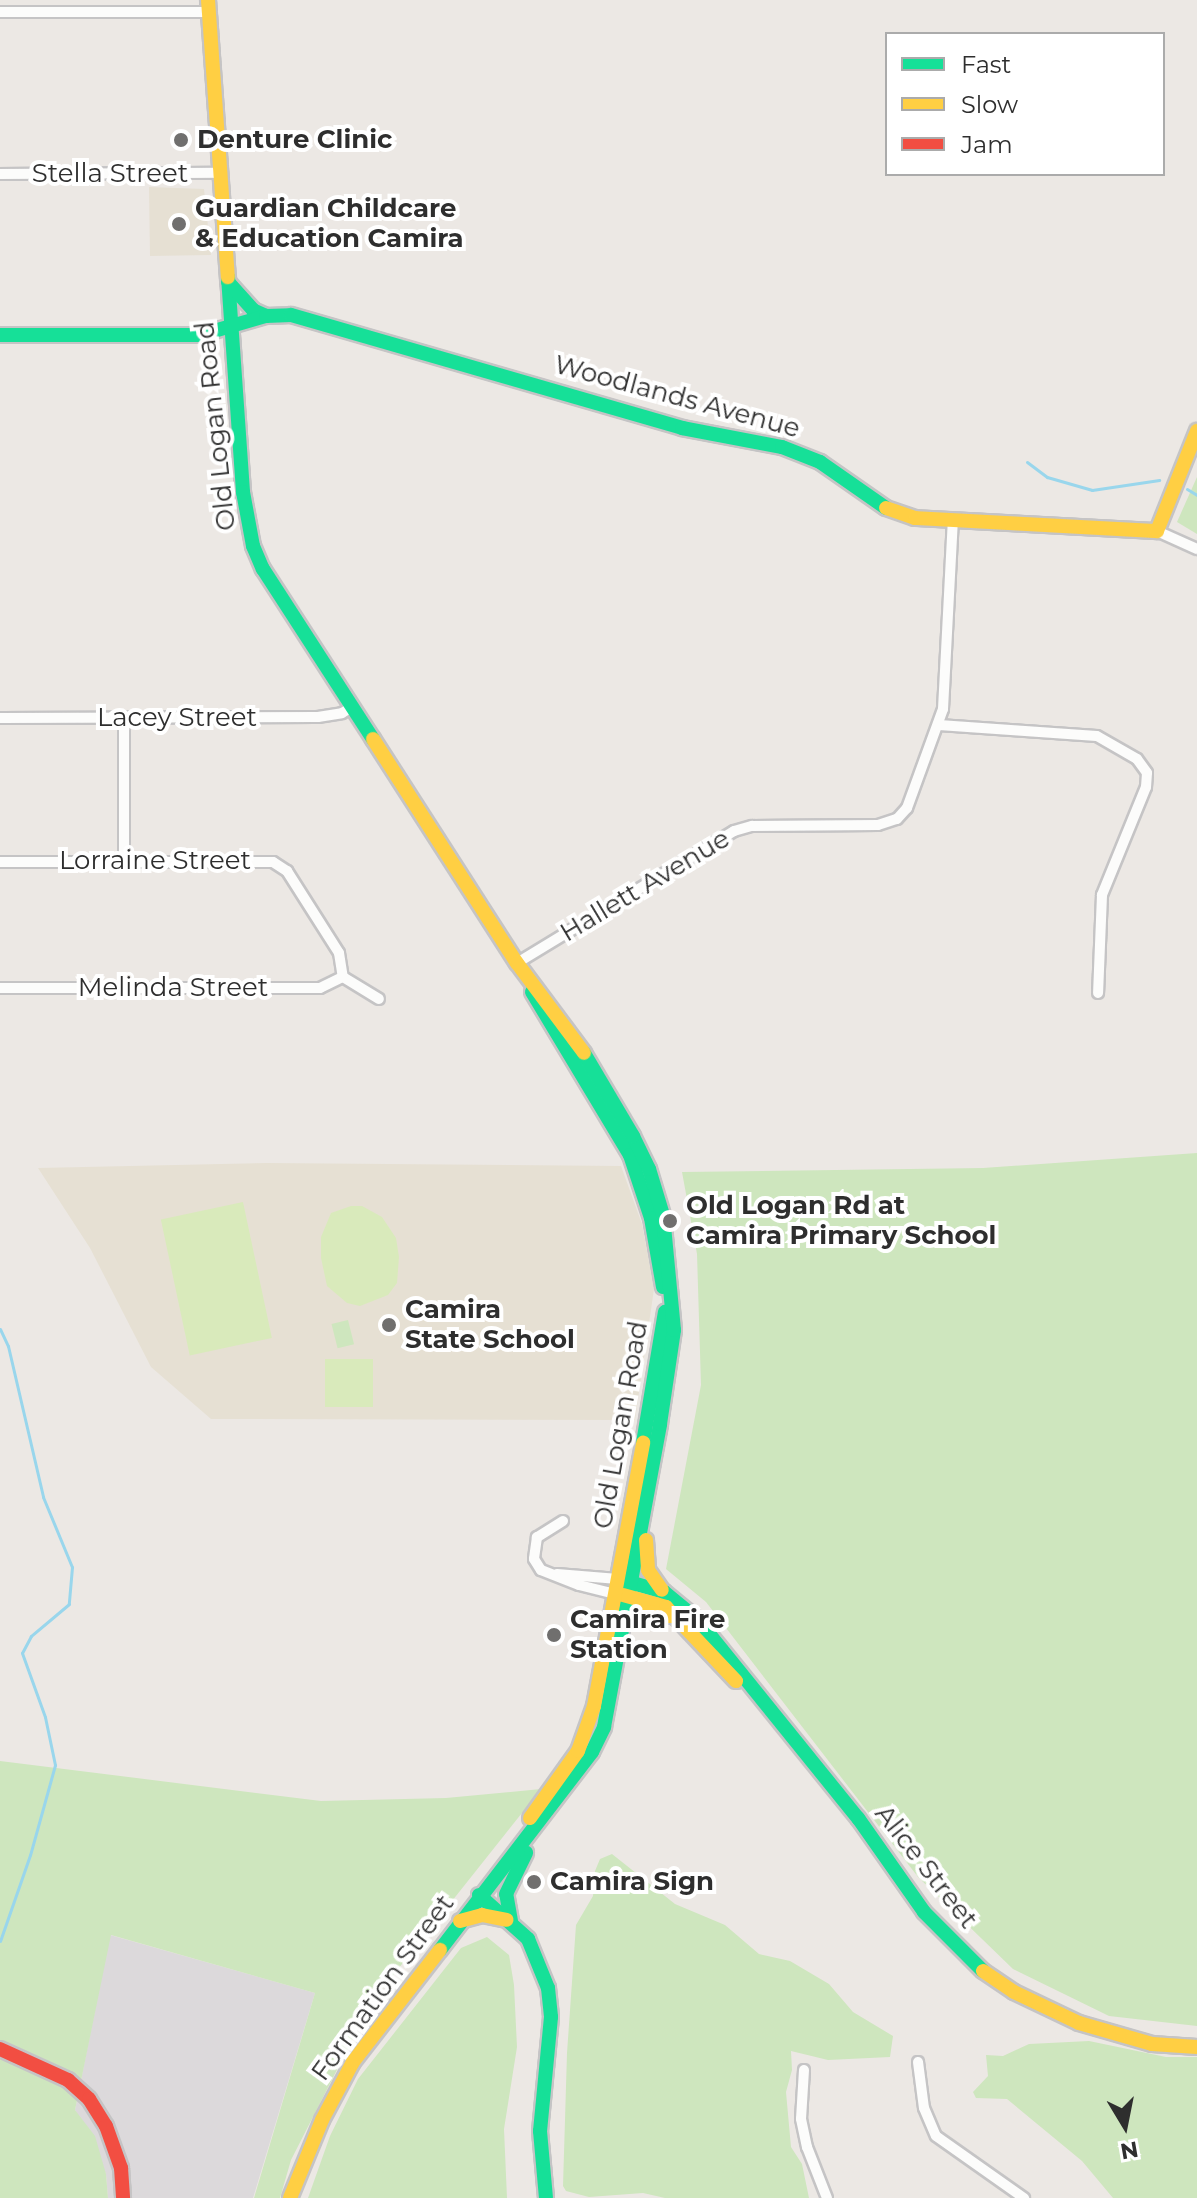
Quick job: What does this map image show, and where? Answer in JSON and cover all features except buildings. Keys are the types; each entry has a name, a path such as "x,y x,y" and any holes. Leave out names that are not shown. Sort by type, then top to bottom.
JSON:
{"main road":[{"name":"Old Logan Road","path":"208,6 243,492 253,546 263,569 517,963 575,1040 619,1110 649,1169 663,1215 674,1330 650,1484 624,1588"},
{"path":"227,281 253,310 266,316"},
{"name":"Woodlands Avenue","path":"0,335 188,336 230,328 266,316 291,315 682,428 782,447 820,462 877,505 897,515 1157,531"},
{"path":"1157,531 1197,431"},
{"name":"Old Logan Road","path":"517,963 540,1009 630,1155 651,1218 663,1285 665,1313 660,1355 624,1588"},
{"name":"Old Logan Road","path":"650,1484 647,1567 664,1592"},
{"name":"Alice Street","path":"624,1588 664,1592 698,1620 858,1818 924,1912 977,1966 1014,1992 1079,2023 1152,2044 1197,2047"},
{"name":"Alice Street","path":"624,1588 666,1607 683,1621 779,1723"},
{"name":"Formation Street","path":"290,2198 322,2120 353,2062 592,1752 604,1727 625,1620 624,1588"},
{"name":"Formation Street","path":"479,1895 483,1879 563,1773 587,1731 624,1588"},
{"path":"625,1620 649,1612 683,1621"},
{"path":"511,1921 506,1894 518,1864 560,1805 592,1752"},
{"path":"479,1895 511,1921 533,1946 548,1988 551,2017 540,2131 546,2198"},
{"path":"460,1921 482,1915 511,1921"},
{"path":"2,2050 68,2080 89,2099 106,2126 121,2168 123,2198"}],"street":[{"path":"0,12 208,6"},
{"name":"Stella Street","path":"0,174 220,173"},
{"name":"Hallett Avenue","path":"517,963 734,831 752,826 878,825 897,819 907,808 939,725 946,687 953,519"},
{"name":"Woodlands Avenue","path":"1157,531 1197,549"},
{"name":"Lacey Street","path":"0,718 318,717 342,713 352,707"},
{"path":"124,718 124,861"},
{"path":"939,725 1097,736 1137,759 1147,773 1146,787 1102,895 1098,993"},
{"name":"Lorraine Street","path":"0,862 273,862 287,871 339,953 343,977"},
{"path":"343,977 379,999"},
{"name":"Melinda Street","path":"0,988 320,988 343,977"},
{"path":"563,1521 537,1537 534,1559 541,1570 624,1588"},
{"path":"918,2062 924,2108 936,2136 1024,2198"},
{"path":"804,2070 801,2119 807,2147 827,2198"}],"shaded area":[{"name":"Guardian Childcare & Education Camira","path":"149,187 204,189 211,255 150,256"},
{"name":"Camira State School","path":"267,1163 621,1166 642,1224 654,1289 635,1420 211,1419 151,1367 90,1248 38,1168"},
{"path":"110,1935 315,1993 253,2198 108,2198 106,2174 75,2110"}],"green space":[{"path":"1197,477 1197,534 1177,522"},
{"path":"1197,1153 1197,2026 1109,2016 1013,1969 918,1877 706,1602 666,1569 701,1385 697,1254 682,1172 983,1168"},
{"path":"243,1202 272,1338 190,1355 161,1219"},
{"path":"351,1206 362,1206 382,1217 396,1238 399,1257 397,1283 388,1295 360,1306 347,1303 327,1286 321,1258 321,1237 331,1213"},
{"path":"348,1320 354,1344 338,1348 332,1324"},
{"path":"325,1359 373,1359 373,1407 325,1407"},
{"path":"0,1761 321,1801 446,1798 541,1789 371,2003 291,2160 280,2198 254,2198 315,1993 111,1935 75,2110 95,2136 106,2174 108,2198 0,2198"},
{"path":"612,1854 675,1904 725,1925 759,1954 790,1961 829,1984 853,2012 893,2036 890,2057 828,2060 791,2051 792,2070 786,2092 791,2147 802,2164 809,2198 665,2198 643,2193 589,2197 566,2191 563,2186 567,2053 576,1925 593,1896 595,1871 600,1859"},
{"path":"487,1937 509,1955 514,1985 517,2047 504,2129 507,2198 308,2198 330,2136 358,2079 461,1948"},
{"path":"1089,2041 1166,2057 1197,2057 1197,2198 1113,2198 1082,2161 1007,2099 976,2098 973,2092 988,2076 986,2055 1003,2056 1029,2044"}],"waterway":[{"path":"1027,462 1047,477 1092,490 1159,480"},
{"path":"1187,489 1197,495"},
{"path":"0,1329 8,1346 43,1497 72,1567 69,1604 31,1636 22,1653 45,1717 55,1765 30,1855 0,1941"}],"traffic: fast":[{"path":"228,277 243,492 253,546 263,569 373,739"},
{"path":"228,282 253,310 266,316"},
{"path":"0,335 200,335 266,316 291,315 682,428 782,447 820,462 886,508"},
{"path":"532,992 630,1155 651,1218 663,1287"},
{"path":"440,1950 592,1752 604,1727 660,1424 674,1330 663,1215 649,1169 633,1136 584,1053"},
{"path":"643,1443 665,1312"},
{"path":"622,1580 664,1592 698,1620 858,1818 924,1912 983,1971"},
{"path":"511,1921 506,1894 526,1853"},
{"path":"479,1895 528,1939 548,1988 551,2017 540,2131 546,2198"}],"traffic: slow":[{"path":"208,0 228,277"},
{"path":"886,508 915,518 1157,531 1197,431"},
{"path":"373,739 517,963 584,1053"},
{"path":"530,1818 578,1751 594,1706 643,1443"},
{"path":"646,1540 648,1570 662,1590"},
{"path":"623,1595 666,1607 736,1681"},
{"path":"625,1620 649,1612 670,1616"},
{"path":"460,1921 482,1915 507,1920"},
{"path":"290,2198 322,2120 353,2062 440,1950"},
{"path":"983,1971 1014,1992 1079,2023 1152,2044 1197,2047"}],"traffic: jam":[{"path":"0,2049 68,2080 89,2099 106,2126 121,2168 123,2198"}],"place":[{"name":"Denture Clinic","path":"181,140"},
{"name":"Guardian Childcare & Education Camira","path":"179,224"},
{"name":"Old Logan Rd at Camira Primary School","path":"670,1221"},
{"name":"Camira State School","path":"389,1325"},
{"name":"Camira Fire Station","path":"554,1635"},
{"name":"Camira Sign","path":"534,1882"}]}
